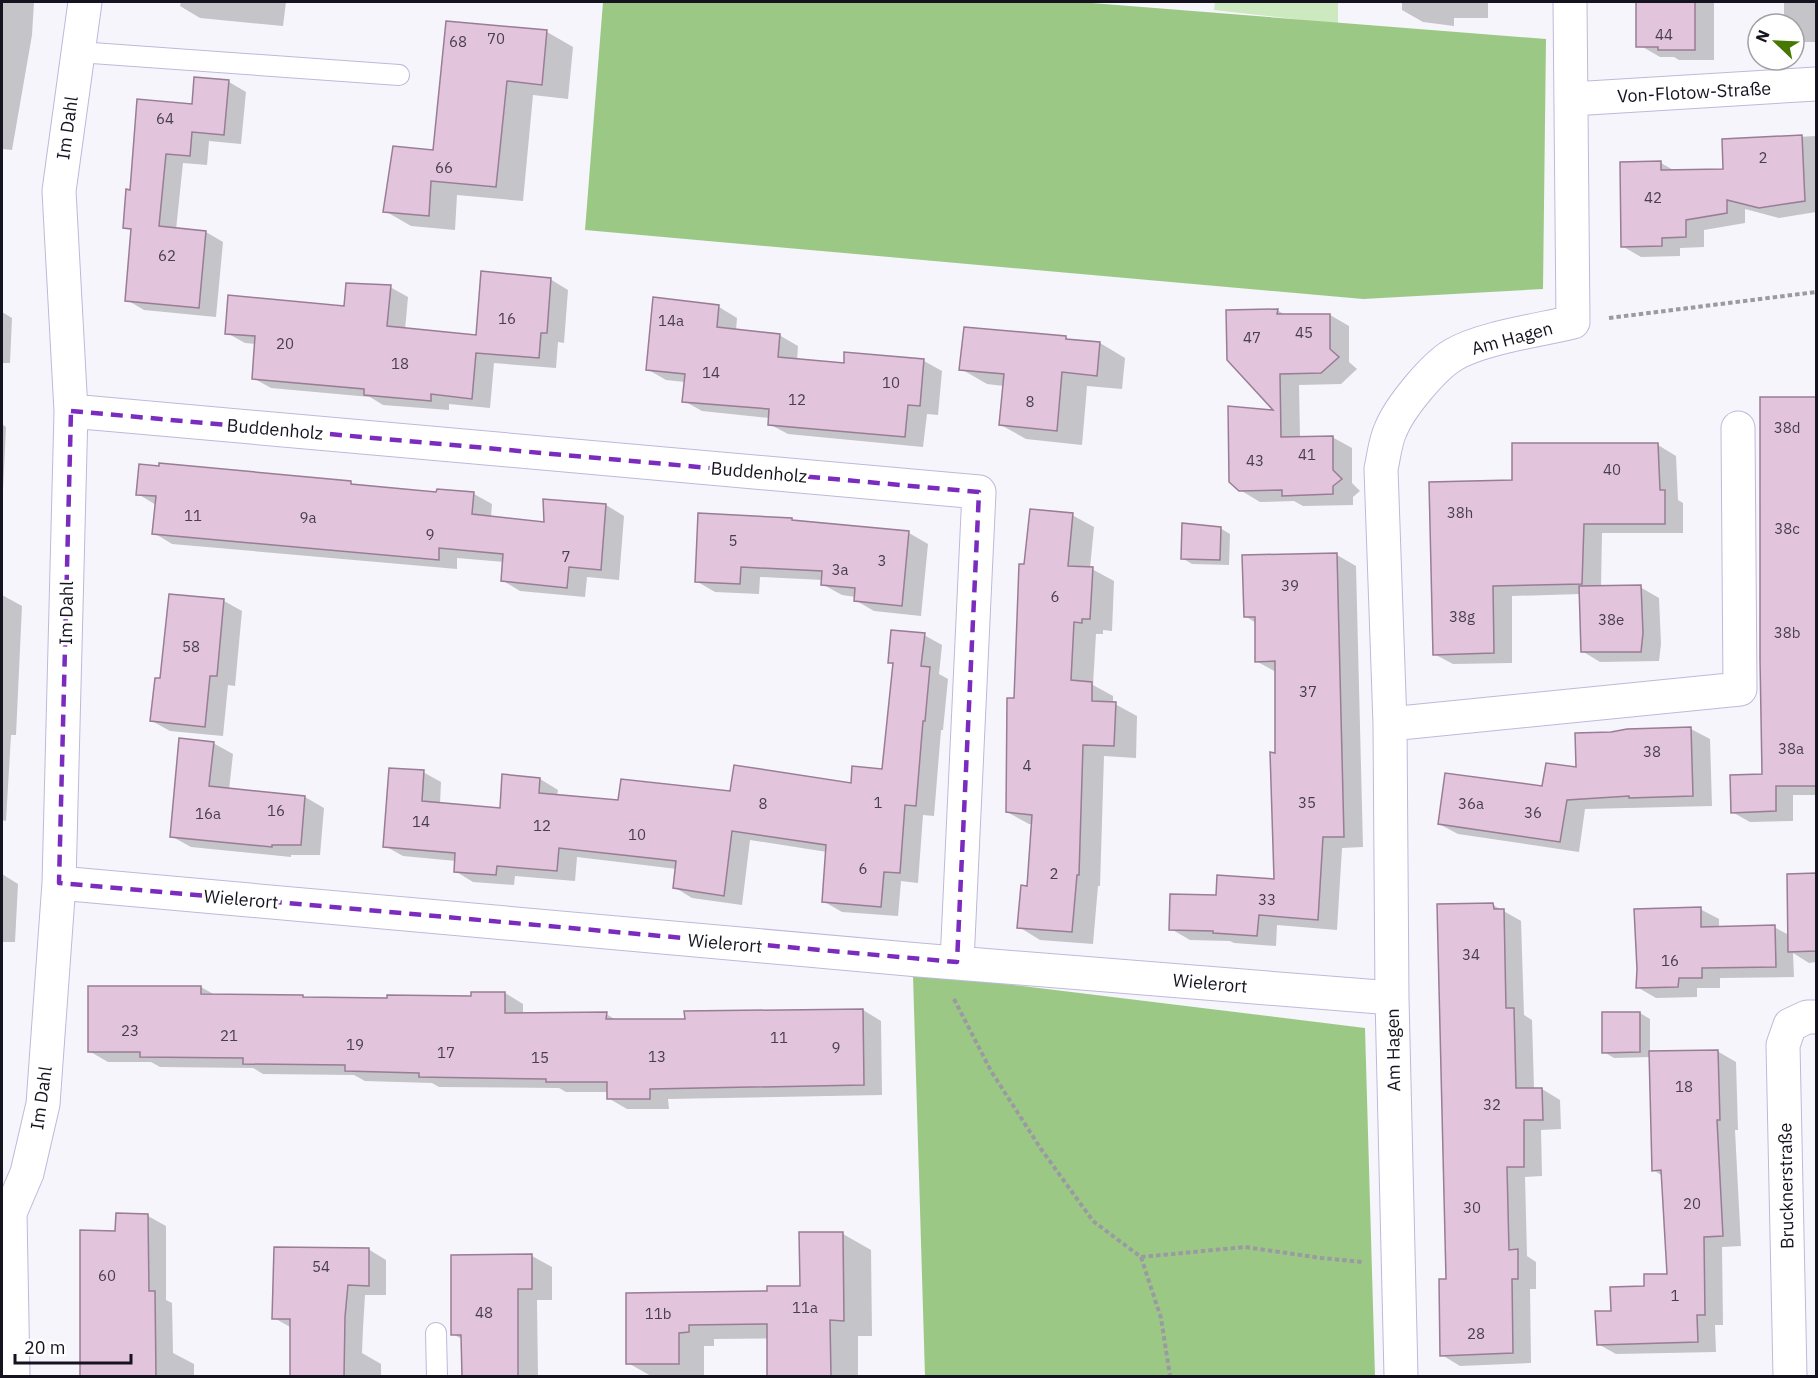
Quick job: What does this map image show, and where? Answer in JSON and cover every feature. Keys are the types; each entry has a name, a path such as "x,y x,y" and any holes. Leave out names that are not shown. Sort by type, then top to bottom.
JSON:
{"street":[{"name":"Im Dahl","path":"6,1213 27,1173 43,1104 59,883 71,411 59,191 85,2"},
{"name":"Am Hagen","path":"1401,1377 1392,998 1390,724 1381,469 1390,429 1427,377 1452,355 1481,344 1573,322 1570,2"},
{"name":"Von-Flotow-Straße","path":"1572,99 1816,84"},
{"name":"Buddenholz","path":"71,411 979,492 946,962"},
{"path":"1390,724 1740,689 1738,428"},
{"name":"Wielerort","path":"59,883 946,962 1392,998"},
{"name":"Brucknerstraße","path":"1790,1377 1783,1045 1790,1025 1807,1017 1816,1017"},
{"path":"6,1213 13,1377"}],"lane":[{"path":"78,52 399,75"},
{"path":"436,1333 436,1377"}],"path":[{"path":"1573,322 1657,314 1816,292"},
{"path":"946,962 991,1071 1041,1149 1093,1221 1141,1257 1161,1318 1170,1377"},
{"path":"1141,1257 1245,1247 1321,1258 1398,1265"}],"highlighted area":[{"path":"71,411 979,492 957,962 59,883"}],"green space":[{"path":"603,2 1079,2 1546,39 1543,289 1363,299 585,230"},
{"path":"1215,2 1338,2 1338,24 1214,10"},
{"path":"913,976 957,978 1365,1028 1375,1376 925,1376"}],"building":[{"path":"1636,2 1695,2 1695,50 1658,50 1658,47 1636,47"},
{"path":"446,21 547,30 542,85 507,81 496,187 431,181 429,216 383,212 393,146 433,150"},
{"path":"194,77 229,80 224,135 192,132 190,156 166,154 159,226 206,231 199,308 125,301 131,229 123,228 126,189 130,190 137,99 192,104"},
{"path":"1802,135 1805,201 1759,208 1727,200 1727,213 1686,220 1686,237 1662,238 1662,246 1621,247 1620,162 1661,161 1661,170 1723,169 1722,139"},
{"path":"481,271 551,278 547,333 541,333 539,358 476,353 472,399 431,394 431,401 364,395 364,389 252,379 255,336 225,334 228,295 344,306 346,283 391,285 387,326 476,335"},
{"path":"653,297 719,305 717,327 780,334 778,357 844,363 844,352 924,359 920,406 908,405 905,437 768,425 769,409 682,402 685,374 646,370"},
{"path":"1278,309 1277,314 1330,314 1330,349 1339,357 1321,373 1280,374 1281,437 1333,436 1333,470 1342,479 1333,486 1333,494 1282,496 1282,490 1239,491 1229,482 1228,406 1273,410 1227,360 1226,310"},
{"path":"964,327 1066,336 1066,339 1100,342 1097,376 1062,372 1057,431 999,425 1004,374 959,370"},
{"path":"1760,397 1816,397 1816,786 1776,786 1776,811 1731,813 1730,775 1762,774"},
{"path":"1512,443 1658,443 1660,490 1665,490 1665,524 1584,524 1582,584 1493,586 1494,653 1433,655 1429,482 1512,480"},
{"path":"159,463 351,481 351,484 436,492 437,489 474,492 472,514 544,522 543,499 606,504 601,570 569,567 567,588 501,581 503,554 439,548 439,560 152,534 156,496 136,495 139,464 159,466"},
{"path":"1030,509 1073,513 1068,566 1093,567 1090,619 1082,619 1082,623 1074,622 1071,680 1092,682 1092,701 1116,702 1114,746 1083,745 1079,875 1077,875 1072,932 1017,928 1021,885 1027,886 1032,815 1006,812 1007,698 1014,698 1019,564 1024,564"},
{"path":"698,513 792,518 792,520 909,531 902,606 854,601 855,588 821,585 822,571 741,567 740,584 695,582"},
{"path":"1182,523 1221,527 1220,560 1181,559"},
{"path":"1337,553 1344,837 1323,837 1318,920 1259,915 1257,936 1213,933 1213,931 1169,930 1170,894 1216,895 1217,875 1274,879 1270,752 1275,753 1275,661 1255,662 1255,617 1244,617 1242,555"},
{"path":"1641,585 1643,633 1641,652 1581,652 1579,586"},
{"path":"169,594 224,599 217,676 210,676 205,727 150,721 155,678 160,678"},
{"path":"891,630 925,633 921,666 930,667 916,806 905,805 900,873 884,872 881,907 822,902 826,845 732,831 724,896 673,888 676,861 559,848 557,871 497,866 496,875 454,872 455,853 383,847 389,768 424,770 422,801 500,808 502,774 540,778 539,793 618,800 621,779 730,791 734,765 851,783 852,766 882,769 893,663 888,663"},
{"path":"1691,727 1693,796 1629,798 1629,796 1567,800 1560,842 1438,824 1445,773 1542,786 1546,763 1576,767 1575,733"},
{"path":"179,738 214,742 209,786 305,796 301,845 272,845 272,847 170,837"},
{"path":"1816,873 1816,951 1788,952 1787,874"},
{"path":"1493,903 1494,909 1504,909 1506,1008 1514,1008 1516,1088 1542,1088 1543,1120 1524,1120 1524,1167 1507,1167 1509,1250 1518,1249 1518,1279 1512,1279 1513,1353 1440,1356 1439,1279 1446,1279 1437,904"},
{"path":"1701,907 1701,927 1775,925 1776,967 1702,968 1702,978 1679,978 1678,987 1636,988 1634,909"},
{"path":"88,986 201,986 201,994 303,995 303,997 471,996 471,992 505,992 505,1013 607,1012 606,1019 685,1019 684,1011 863,1009 864,1085 650,1089 650,1099 607,1099 607,1082 419,1077 419,1073 345,1071 345,1065 243,1064 243,1058 140,1057 140,1052 88,1052"},
{"path":"1602,1012 1640,1012 1640,1052 1602,1053"},
{"path":"1718,1050 1720,1120 1717,1120 1723,1236 1704,1237 1705,1315 1697,1315 1698,1342 1597,1345 1595,1311 1611,1311 1610,1287 1644,1286 1644,1274 1667,1274 1661,1170 1652,1171 1649,1051"},
{"path":"116,1213 148,1214 149,1291 155,1291 156,1377 80,1377 80,1230 115,1231"},
{"path":"799,1232 843,1232 844,1321 830,1320 831,1377 767,1377 767,1324 689,1325 689,1332 679,1333 679,1364 626,1364 626,1293 767,1291 767,1286 800,1286"},
{"path":"274,1247 369,1248 369,1286 348,1285 344,1377 290,1377 290,1319 272,1319"},
{"path":"532,1254 532,1289 518,1289 518,1377 462,1377 461,1335 451,1335 451,1255"}]}
